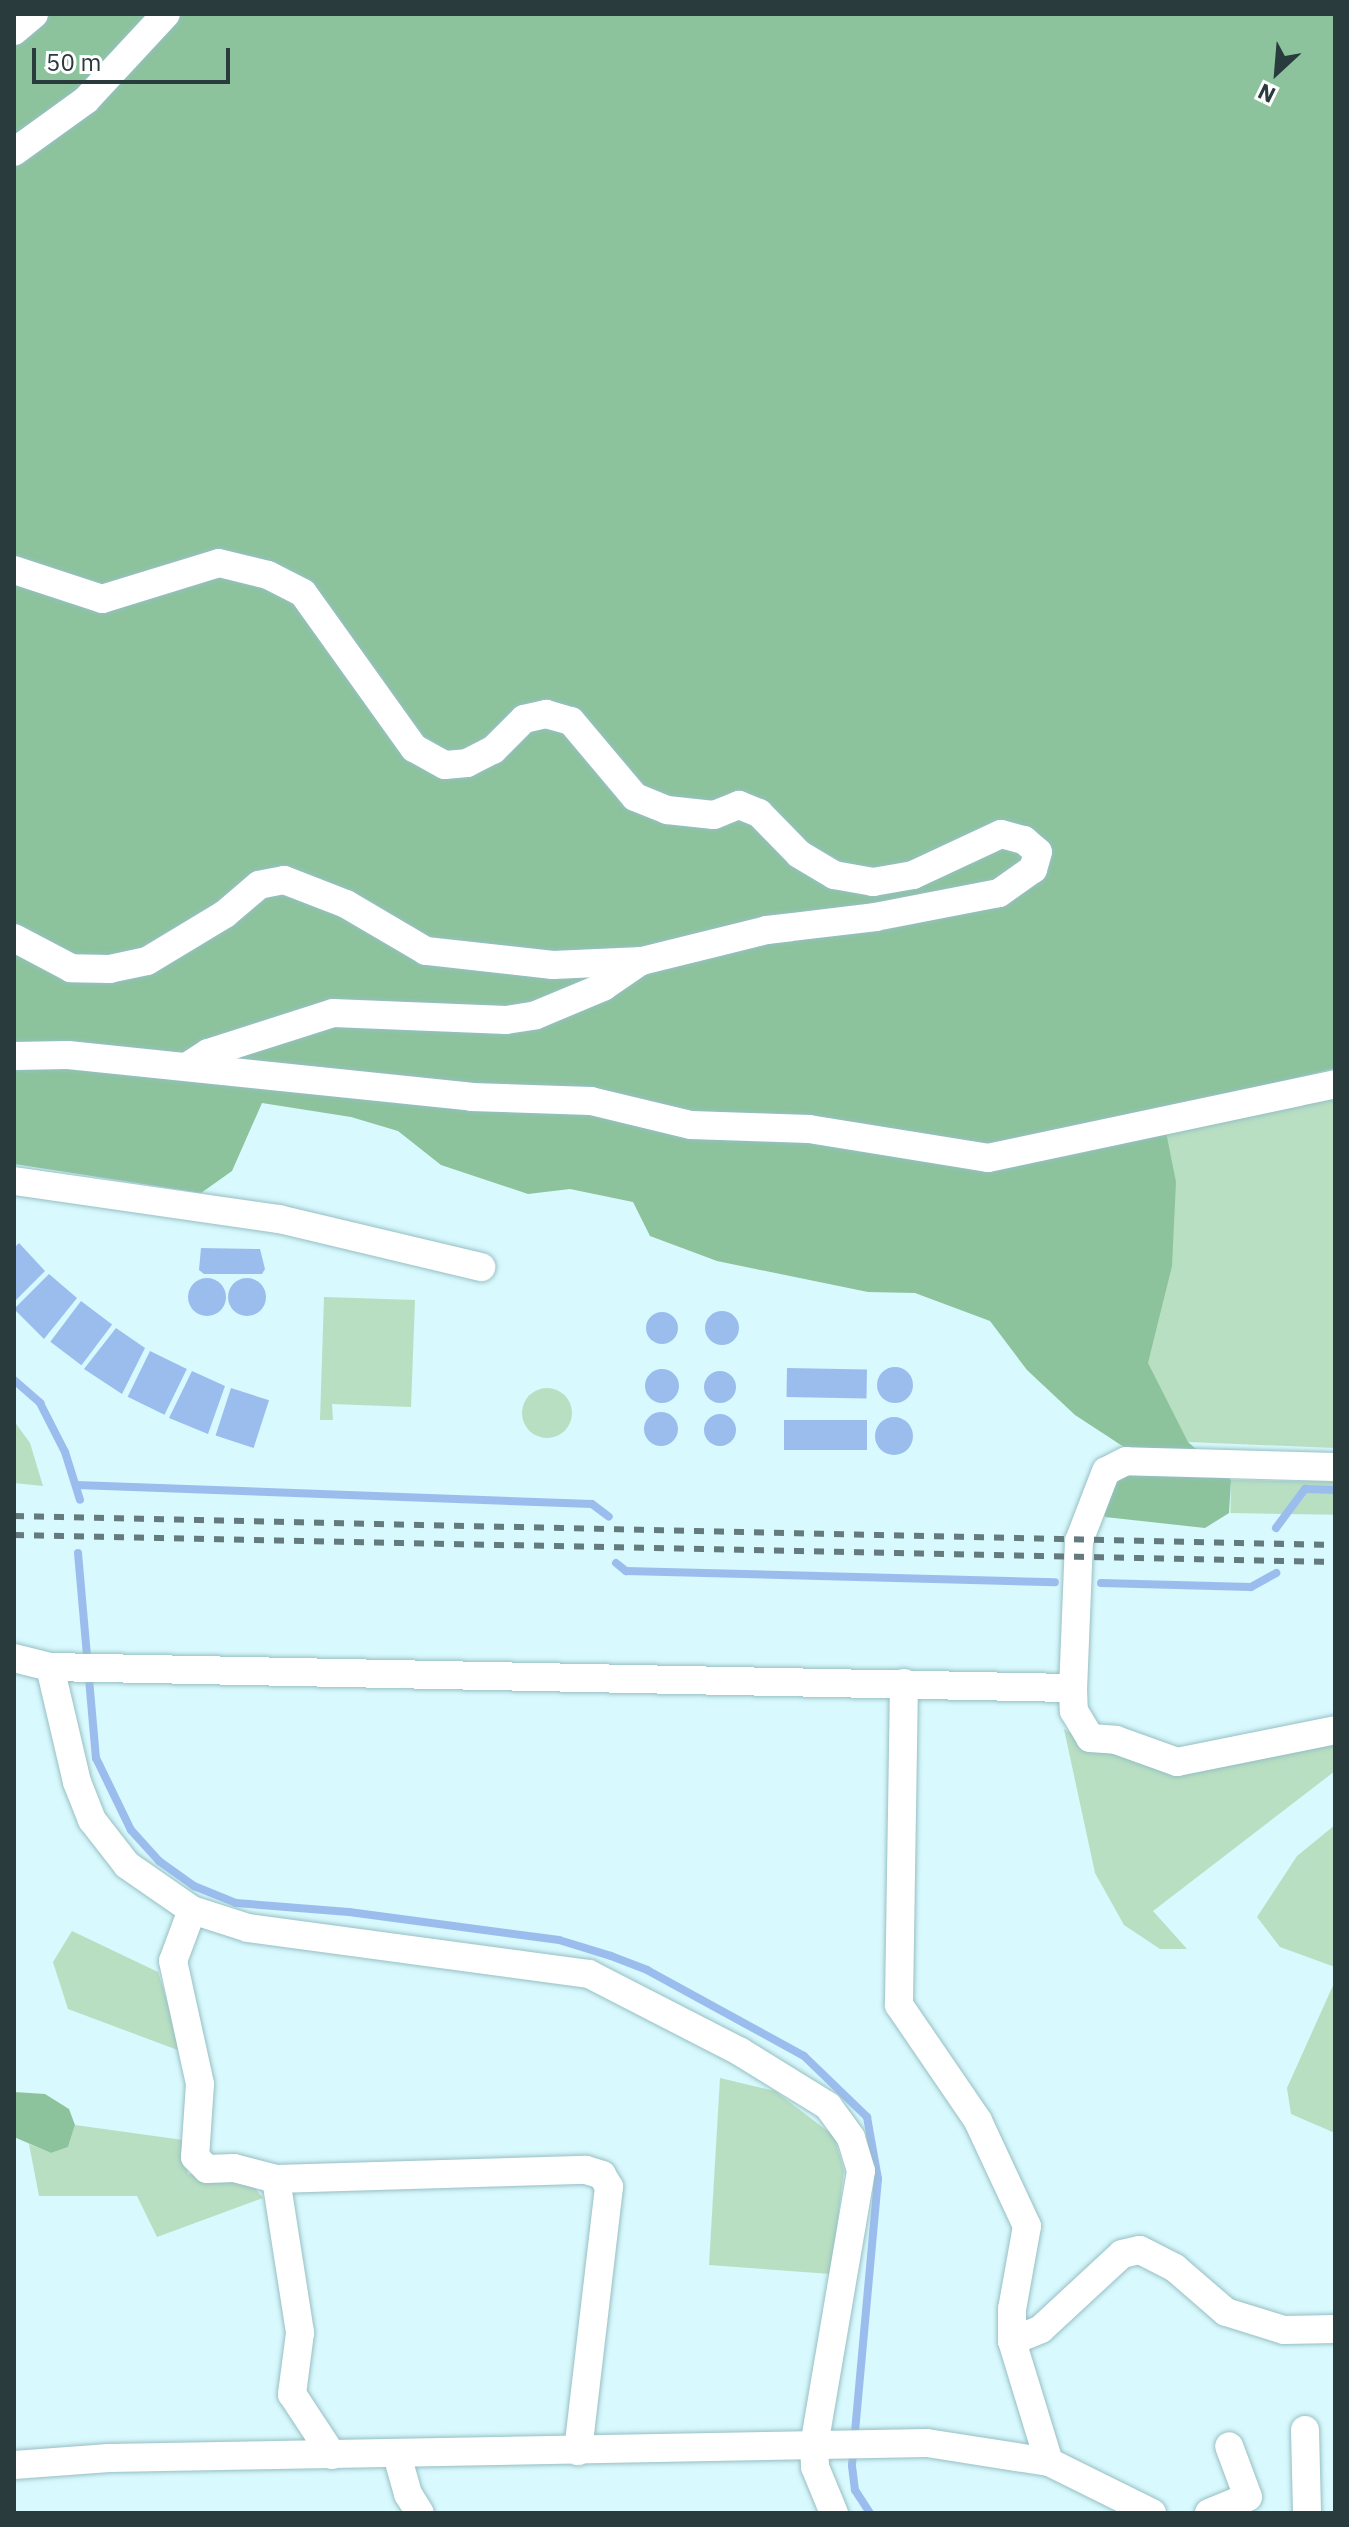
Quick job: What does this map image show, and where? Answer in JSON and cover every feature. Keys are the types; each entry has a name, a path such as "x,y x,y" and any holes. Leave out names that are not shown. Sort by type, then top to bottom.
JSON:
{"street":[{"path":"14,31 34,14"},
{"path":"14,152 86,100 166,14"},
{"path":"14,570 102,599 219,563 268,575 303,593 414,748 445,765 480,757 524,719 546,714 571,721 635,797 667,810 714,815 739,805 759,813 799,854 834,875 873,882 913,875 1001,834 1024,840 1038,852 1033,869 999,893 847,922 767,930 642,961 553,965 426,951 346,904 284,880 259,885 225,914 147,961 110,969 71,968 14,938"},
{"path":"188,1066 208,1053 333,1013 506,1020 536,1015 603,987 642,961"},
{"path":"14,1056 68,1055 471,1097 591,1101 691,1125 809,1129 988,1158 1335,1084"},
{"path":"14,1181 279,1219 481,1267"},
{"path":"1335,1467 1126,1461 1106,1471 1079,1541 1073,1688 1074,1711 1090,1738 1116,1740 1168,1761 1335,1730"},
{"path":"14,1658 57,1666 123,1668 1073,1688"},
{"path":"57,1666 77,1782 92,1820 127,1865 192,1910 248,1928 589,1974 739,2051 828,2106 851,2138 861,2171 815,2467 834,2513"},
{"path":"904,1683 899,2005 978,2121 1027,2226 1012,2309 1012,2341 1049,2462"},
{"path":"192,1910 173,1961 200,2084 195,2157 207,2169 234,2168 276,2179 586,2170 602,2175 609,2187 578,2451"},
{"path":"276,2179 300,2333 292,2394 332,2455"},
{"path":"1012,2341 1041,2329 1122,2254 1140,2250 1175,2268 1208,2301 1250,2322 1284,2330 1335,2329"},
{"path":"1305,2430 1307,2513"},
{"path":"14,2465 109,2458 927,2443 1049,2462 1152,2513"},
{"path":"1209,2513 1248,2497 1229,2446"},
{"path":"397,2455 408,2494 420,2513"}],"green space":[{"path":"14,14 1335,14 1335,1068 1162,1112 1176,1182 1172,1266 1148,1363 1188,1442 1231,1480 1229,1513 1205,1528 1105,1517 1100,1502 1127,1449 1075,1415 1027,1370 990,1321 915,1293 868,1292 717,1261 650,1236 633,1202 570,1189 528,1194 441,1165 398,1131 351,1117 262,1103 232,1171 201,1193 14,1164"},
{"path":"1335,930 1335,1448 1188,1442 1129,1429 1074,1090"},
{"path":"324,1297 415,1300 411,1407 332,1404 333,1420 320,1420"},
{"path":"547,1388 565,1395 572,1413 565,1431 547,1438 529,1431 522,1413 529,1395"},
{"path":"14,1421 30,1443 43,1486 14,1483"},
{"path":"1231,1480 1335,1482 1334,1515 1230,1513"},
{"path":"1064,1729 1084,1742 1172,1770 1335,1739 1335,1771 1153,1911 1187,1949 1160,1949 1124,1925 1095,1873"},
{"path":"1335,1825 1335,1967 1280,1947 1257,1917 1297,1856"},
{"path":"72,1931 158,1972 183,2052 68,2009 53,1962"},
{"path":"1335,1981 1335,2133 1291,2114 1287,2088"},
{"path":"720,2078 775,2091 834,2136 844,2170 831,2274 709,2265"},
{"path":"14,2092 45,2094 69,2109 75,2125 68,2147 51,2153 14,2137"},
{"path":"75,2125 183,2140 188,2174 243,2174 263,2198 157,2237 137,2196 39,2196 29,2144 51,2153 68,2147"}],"water":[{"path":"19,1243 45,1271 14,1302 14,1248"},
{"path":"201,1248 260,1249 265,1269 262,1274 204,1274 199,1270"},
{"path":"49,1274 77,1298 44,1339 14,1309"},
{"path":"207,1278 220,1284 226,1297 220,1310 207,1316 194,1310 188,1297 194,1284"},
{"path":"247,1278 261,1283 266,1297 261,1311 247,1316 233,1311 228,1297 233,1283"},
{"path":"81,1301 112,1324 81,1365 50,1342"},
{"path":"722,1311 734,1316 739,1328 734,1340 722,1345 710,1340 705,1328 710,1316"},
{"path":"662,1312 673,1317 678,1328 673,1339 662,1344 651,1339 646,1328 651,1317"},
{"path":"116,1328 145,1348 122,1394 84,1369"},
{"path":"150,1351 187,1369 164,1415 128,1397"},
{"path":"895,1367 908,1372 913,1385 908,1398 895,1403 882,1398 877,1385 882,1372"},
{"path":"787,1368 867,1369 866,1398 786,1397"},
{"path":"662,1369 674,1374 679,1386 674,1398 662,1403 650,1398 645,1386 650,1374"},
{"path":"192,1371 225,1386 208,1434 169,1418"},
{"path":"720,1371 732,1375 736,1387 732,1399 720,1403 708,1399 704,1387 708,1375"},
{"path":"231,1388 269,1400 254,1448 216,1436"},
{"path":"661,1412 673,1417 678,1429 673,1441 661,1446 649,1441 644,1429 649,1417"},
{"path":"720,1414 732,1418 736,1430 732,1442 720,1446 708,1442 704,1430 708,1418"},
{"path":"894,1417 907,1423 913,1436 907,1449 894,1455 881,1449 875,1436 881,1423"},
{"path":"784,1420 867,1420 867,1450 784,1450"}],"waterway":[{"path":"14,1380 40,1403 65,1452 80,1500"},
{"path":"77,1485 592,1504 609,1517"},
{"path":"1276,1528 1305,1489 1335,1490"},
{"path":"78,1553 96,1758 131,1830 159,1861 194,1886 236,1903 349,1912 559,1940 611,1956 647,1970 804,2056 867,2117 878,2179 852,2466 855,2490 870,2513"},
{"path":"616,1563 626,1571 1055,1582"},
{"path":"1101,1583 1251,1587 1276,1573"}],"railway":[{"path":"14,1516 1335,1545"},
{"path":"14,1535 1335,1562"}]}
